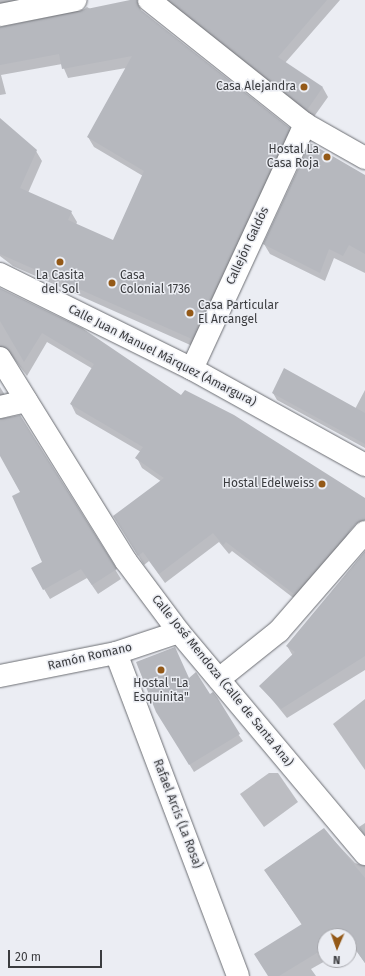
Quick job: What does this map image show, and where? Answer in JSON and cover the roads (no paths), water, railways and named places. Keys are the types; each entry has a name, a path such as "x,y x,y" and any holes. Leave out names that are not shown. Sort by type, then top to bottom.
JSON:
{"street":[{"path":"0,15 76,0"},
{"path":"149,0 305,124 365,158"},
{"name":"Callejón Galdós","path":"192,369 305,124"},
{"name":"Calle Juan Manuel Márquez (Amargura)","path":"0,274 192,369 365,465"},
{"name":"Calle José Mendoza (Calle de Santa Ana)","path":"0,358 126,561 179,632 365,854"},
{"path":"0,407 26,401"},
{"path":"219,679 279,631 365,532"},
{"name":"Ramón Romano","path":"0,676 116,653 179,632"},
{"name":"Rafael Arcis (La Rosa)","path":"116,653 238,976"}],"place":[{"name":"Casa Alejandra","path":"304,87"},
{"name":"Hostal La Casa Roja","path":"327,157"},
{"name":"La Casita del Sol","path":"60,262"},
{"name":"Casa Colonial 1736","path":"112,283"},
{"name":"Casa Particular El Arcangel","path":"190,313"},
{"name":"Hostal Edelweiss","path":"322,484"},
{"name":"Hostal \"La Esquinita\"","path":"161,670"}]}
